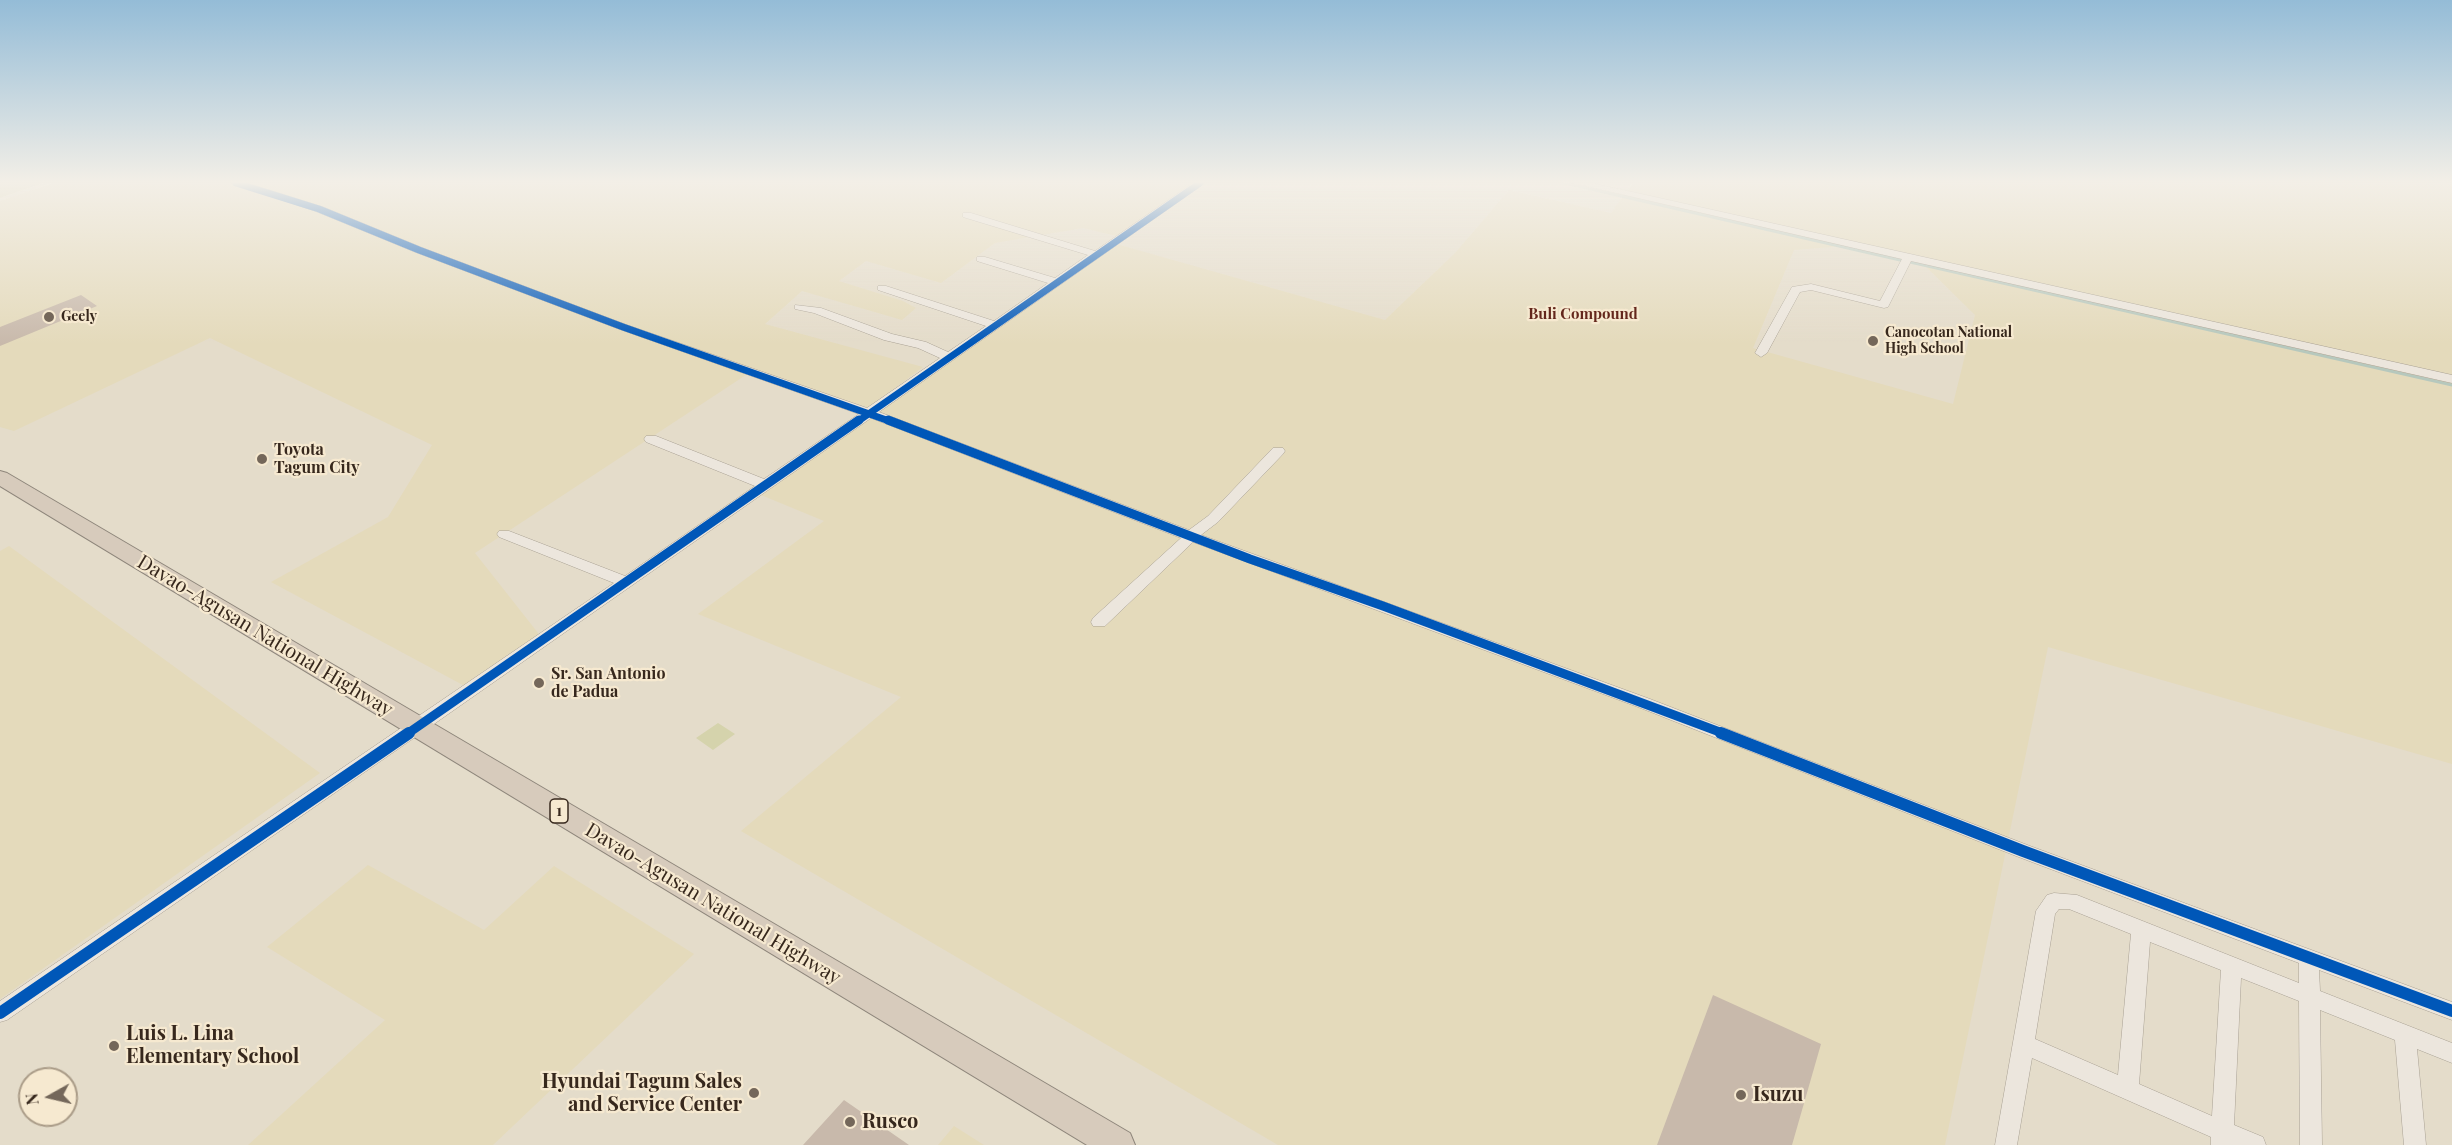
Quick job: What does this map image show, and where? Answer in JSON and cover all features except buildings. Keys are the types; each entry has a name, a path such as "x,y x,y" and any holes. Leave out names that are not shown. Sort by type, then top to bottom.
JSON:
{"highway":[{"name":"Davao-Agusan National Highway","path":"4,483 1118,1145"}],"street":[{"path":"385,236 623,327 869,413 1191,536 1644,703 2056,864 2452,1011"},
{"path":"1037,236 1095,254"},
{"path":"0,1013 418,727 624,581 1121,236"},
{"path":"1820,236 2452,380"},
{"path":"1761,353 1796,289 1811,287 1884,305 1908,257"},
{"path":"981,259 1056,282"},
{"path":"882,288 994,325"},
{"path":"799,307 817,310 888,337 922,345 948,357"},
{"path":"651,439 765,485"},
{"path":"1099,622 1191,536 1213,519 1278,451"},
{"path":"504,534 624,581"},
{"path":"2006,1145 2022,1044 2049,905 2054,901 2070,901 2452,1053"},
{"path":"2128,1090 2141,930"},
{"path":"2309,956 2310,1145"},
{"path":"2222,1138 2231,966"},
{"path":"2404,1035 2415,1145"},
{"path":"2022,1044 2128,1090 2222,1138 2255,1145"}],"shaded area":[{"path":"0,236 1034,236 995,243 941,283 866,261 839,281 903,301 916,308 902,320 802,291 765,324 923,367 869,408 752,371 475,553 542,638 474,691 271,582 388,517 432,445 210,338 14,431 0,427"},
{"path":"1469,236 2452,236 2452,764 2048,647 1945,1145 1278,1145 741,831 901,697 698,614 824,521 761,495 1113,243 1385,320","holes":["1858,245 1914,255 1975,315 1953,404 1753,348 1794,250"]},
{"path":"9,546 320,773 0,999 0,551"},
{"path":"718,723 735,734 713,750 696,738"},
{"path":"368,865 484,930 554,866 694,954 493,1145 248,1145 385,1020 267,947"},
{"path":"954,1126 984,1145 938,1145"}],"waterway":[{"path":"1797,236 1900,260"},
{"path":"1910,262 2452,385"}],"cycle path":[{"path":"386,236 623,327 869,413 1250,559 1644,703 2023,851 2452,1011"},
{"path":"0,1013 418,727 1123,236"}],"place":[{"name":"Geely","path":"49,317"},
{"name":"Canocotan National High School","path":"1873,341"},
{"name":"Toyota Tagum City","path":"262,459"},
{"name":"Sr. San Antonio de Padua","path":"539,683"},
{"name":"Luis L. Lina Elementary School","path":"114,1046"},
{"name":"Hyundai Tagum Sales and Service Center","path":"754,1093"},
{"name":"Isuzu","path":"1741,1095"},
{"name":"Rusco","path":"850,1122"}],"district":[{"name":"Buli Compound","path":"1583,314"}]}
